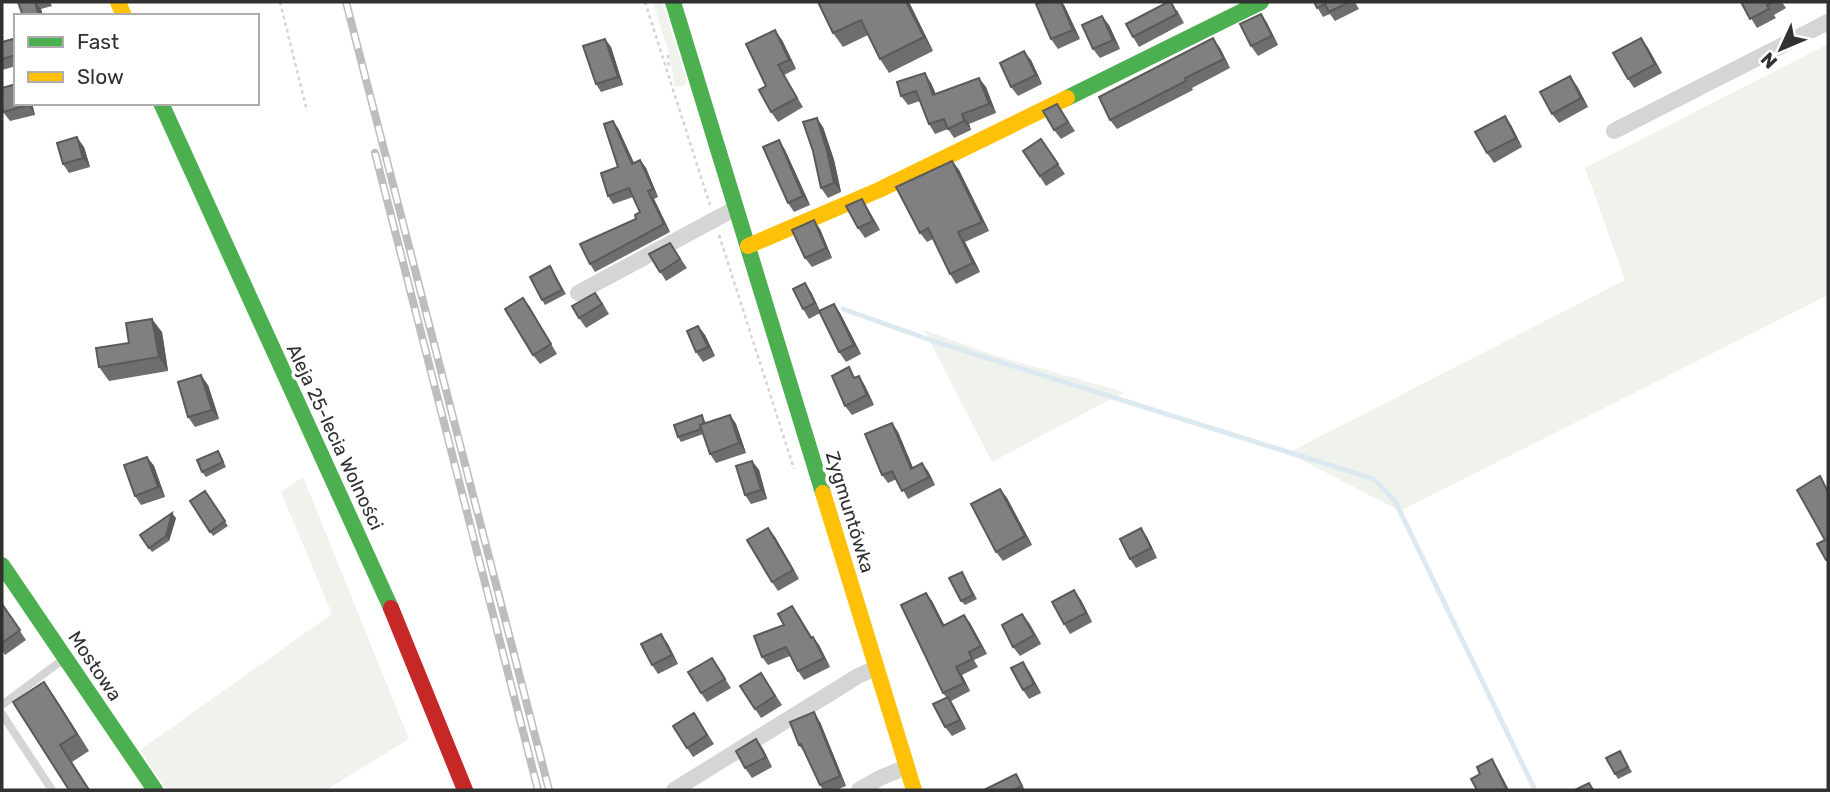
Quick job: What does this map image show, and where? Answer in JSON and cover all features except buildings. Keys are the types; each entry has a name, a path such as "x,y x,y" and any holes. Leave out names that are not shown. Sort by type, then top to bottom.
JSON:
{"street":[{"name":"Zygmuntówka","path":"673,2 914,790"},
{"path":"747,246 879,190 1261,2"},
{"path":"1614,131 1828,22"},
{"name":"Aleja 25-lecia Wolności","path":"162,105 383,592 434,708 465,790"},
{"path":"578,293 736,208"},
{"name":"Mostowa","path":"2,565 155,790"},
{"path":"674,790 876,668"},
{"path":"859,790 906,767"}],"lane":[{"path":"2,705 57,664 65,661"},
{"path":"2,714 52,790"}],"path":[{"path":"280,2 307,111"},
{"path":"645,2 796,475"},
{"path":"665,45 669,72"}],"shaded area":[{"path":"653,2 662,2 687,82 685,85 675,87 669,54"},
{"path":"1828,44 1828,295 1400,511 1288,453 1625,280 1585,168"},
{"path":"924,330 994,355 1124,392 992,462"},
{"path":"303,477 409,739 326,790 167,790 140,750 332,614 281,492"}],"waterway":[{"path":"843,309 933,341 1374,479 1395,501 1535,790"}],"railway":[{"path":"346,2 549,790"},
{"path":"375,153 538,790"}],"traffic: fast":[{"path":"673,2 823,493"},
{"path":"1067,98 1261,2"},
{"path":"162,105 391,608"},
{"path":"2,565 155,790"}],"traffic: slow":[{"path":"118,2 123,14"},
{"path":"748,246 879,190 1067,98"},
{"path":"823,493 914,790"}],"traffic: jam":[{"path":"391,608 465,790"}]}
